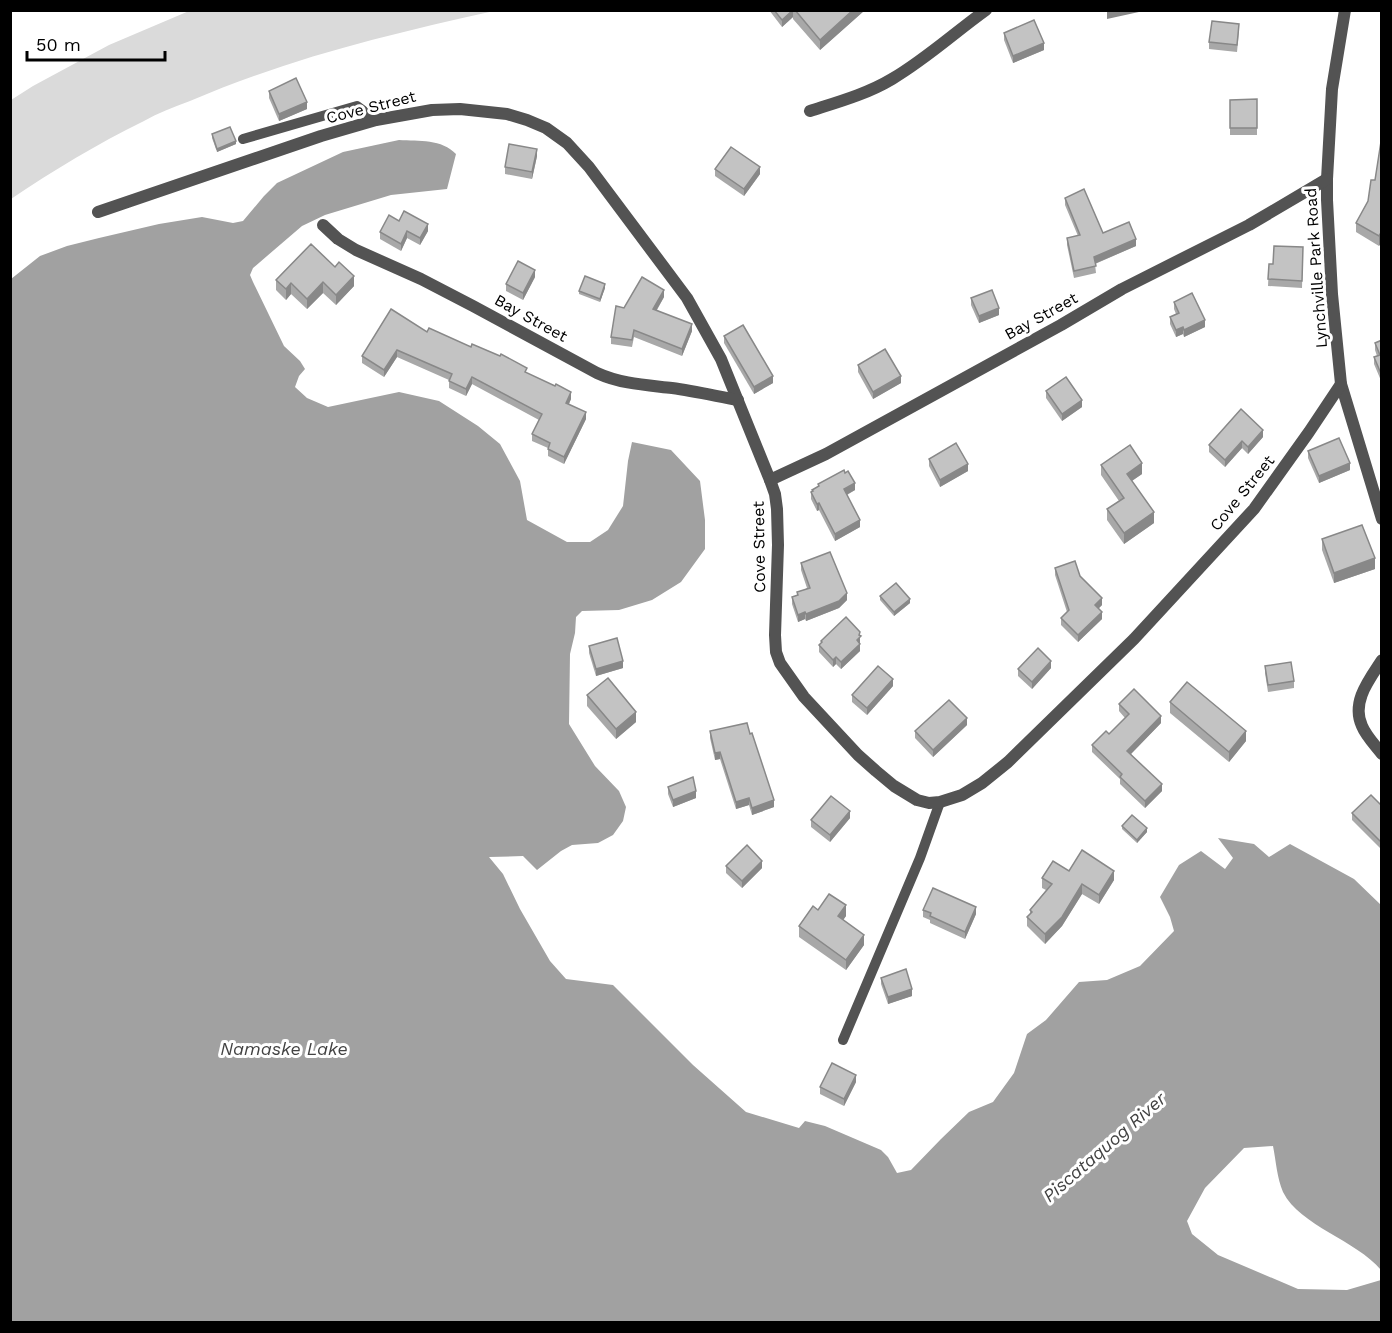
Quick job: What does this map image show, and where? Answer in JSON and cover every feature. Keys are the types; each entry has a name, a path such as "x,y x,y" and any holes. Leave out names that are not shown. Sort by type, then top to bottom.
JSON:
{"street":[{"path":"810,111 858,95 891,80 920,61 986,10"},
{"name":"Lynchville Park Road","path":"1345,10 1332,90 1327,179 1332,294 1341,384 1382,519"},
{"name":"Cove Street","path":"98,212 321,136 376,120 432,110 460,109 507,114 546,128 567,143 589,167 687,298 722,359 775,494 777,509 775,635 776,652 780,663 804,697 853,750 894,786 917,800 929,803 962,795 982,783 1008,762 1134,639 1254,509 1341,384"},
{"name":"Bay Street","path":"770,480 826,454 1122,289 1249,225 1327,179"},
{"name":"Bay Street","path":"323,225 338,239 356,250 421,279 610,379 738,400"},
{"path":"1382,660 1363,692 1358,706 1358,716 1362,727 1382,754"}],"lane":[{"path":"243,139 357,106 376,120"},
{"path":"843,1040 920,858 940,802"}],"shaded area":[{"path":"189,11 494,11 339,49 227,86 160,113 127,130 76,158 11,199 11,100 109,45"}],"water":[{"name":"Namaske Lake","path":"399,140 437,143 456,154 447,189 391,195 325,215 302,226 253,268 250,275 284,346 305,369 299,376 295,387 307,398 328,407 399,392 439,401 478,426 500,444 520,481 527,520 567,542 590,542 608,530 623,506 632,442 671,450 700,481 705,520 705,549 681,582 652,600 619,610 582,611 576,617 570,654 569,724 595,766 619,791 626,807 623,821 613,835 598,843 572,845 537,870 523,856 489,857 503,874 550,961 566,979 613,985 693,1065 746,1112 799,1128 805,1121 825,1126 881,1150 897,1173 911,1170 969,1112 993,1102 1014,1073 1027,1034 1046,1020 1079,982 1107,980 1140,966 1174,931 1160,897 1179,865 1201,851 1225,869 1233,858 1218,838 1254,844 1269,857 1290,844 1354,879 1381,905 1381,1270 1358,1250 1315,1224 1291,1204 1281,1187 1273,1146 1244,1148 1205,1188 1187,1221 1192,1234 1218,1255 1298,1289 1347,1290 1381,1280 1381,1322 11,1322 11,279 40,256 99,238 202,217 233,223 243,221 277,183 343,152"}],"building":[{"path":"774,10 793,10 782,20"},
{"path":"795,10 853,10 820,40"},
{"path":"1034,20 1044,43 1013,56 1004,33"},
{"path":"1212,21 1239,24 1237,45 1209,42"},
{"path":"296,78 307,102 279,114 269,91"},
{"path":"1257,99 1257,128 1230,128 1230,100"},
{"path":"230,127 236,141 217,149 212,134"},
{"path":"1382,135 1382,231 1379,236 1356,223 1368,201 1371,180 1375,180"},
{"path":"509,144 537,149 532,172 505,167"},
{"path":"731,147 760,167 744,189 715,169"},
{"path":"1084,189 1103,233 1129,222 1136,239 1094,257 1096,266 1074,271 1067,238 1080,235 1065,198"},
{"path":"404,211 428,224 420,238 407,231 401,244 380,232 389,215 399,221"},
{"path":"311,244 335,267 339,262 354,276 336,295 323,282 307,299 291,283 286,289 276,280"},
{"path":"1274,246 1303,247 1302,281 1268,279 1269,264 1273,264"},
{"path":"518,261 535,270 523,293 506,284"},
{"path":"585,276 605,284 600,299 579,291"},
{"path":"642,277 664,290 653,309 692,324 682,349 634,330 632,340 611,337 616,306 624,308"},
{"path":"992,290 999,308 979,316 971,298"},
{"path":"1192,293 1205,320 1184,330 1183,327 1176,330 1170,317 1179,313 1174,302"},
{"path":"391,309 427,332 429,328 471,347 472,344 500,356 501,354 527,368 525,372 571,392 566,403 586,412 564,457 548,449 550,443 532,434 542,414 472,377 466,389 449,381 452,374 397,350 384,370 362,356"},
{"path":"743,325 773,376 754,387 724,336"},
{"path":"1382,340 1382,376 1374,357 1380,355 1375,343"},
{"path":"885,349 901,376 873,392 858,365"},
{"path":"1066,377 1082,400 1062,414 1046,391"},
{"path":"1241,409 1263,430 1248,447 1242,441 1225,460 1209,445"},
{"path":"1339,438 1350,463 1319,476 1308,451"},
{"path":"956,443 968,464 940,480 929,459"},
{"path":"1130,445 1142,463 1127,474 1154,512 1124,533 1107,509 1124,498 1101,465"},
{"path":"844,470 845,473 848,471 855,483 844,489 860,520 835,534 811,492 819,486 818,484"},
{"path":"1362,525 1375,558 1334,573 1322,539"},
{"path":"830,552 847,593 839,601 798,615 792,597 798,595 797,592 810,588 801,563"},
{"path":"1075,561 1080,576 1102,598 1095,605 1102,612 1078,635 1061,618 1069,610 1055,568"},
{"path":"896,583 910,599 894,612 880,596"},
{"path":"846,617 861,636 857,640 860,644 841,662 836,657 833,660 819,645"},
{"path":"617,638 623,661 596,669 589,646"},
{"path":"1038,648 1051,661 1032,682 1018,669"},
{"path":"1291,662 1294,681 1268,685 1265,666"},
{"path":"878,666 893,679 867,708 852,695"},
{"path":"608,678 636,712 616,729 587,695"},
{"path":"1187,682 1246,731 1229,752 1170,702"},
{"path":"1134,689 1161,716 1127,751 1162,784 1145,801 1120,777 1122,774 1092,745 1106,731 1109,734 1129,714 1119,704"},
{"path":"949,700 967,718 933,750 915,731"},
{"path":"747,723 774,800 752,808 749,798 736,802 720,752 715,753 710,731"},
{"path":"693,777 696,791 673,800 668,787"},
{"path":"1371,795 1382,806 1382,843 1352,813"},
{"path":"831,796 850,811 830,835 811,820"},
{"path":"1132,815 1147,828 1137,840 1122,826"},
{"path":"747,845 762,861 742,881 726,866"},
{"path":"1082,850 1114,871 1099,895 1082,884 1062,917 1045,934 1027,917 1032,912 1030,910 1052,884 1042,878 1053,861 1069,871"},
{"path":"933,888 976,907 965,932 930,916 931,913 923,910"},
{"path":"829,894 846,905 838,916 864,935 846,960 799,926 813,906 818,910"},
{"path":"906,969 912,989 888,997 881,978"},
{"path":"832,1063 856,1075 844,1099 820,1087"}],"water label":[{"name":"Piscataquog River","path":"1104,1147"}]}
